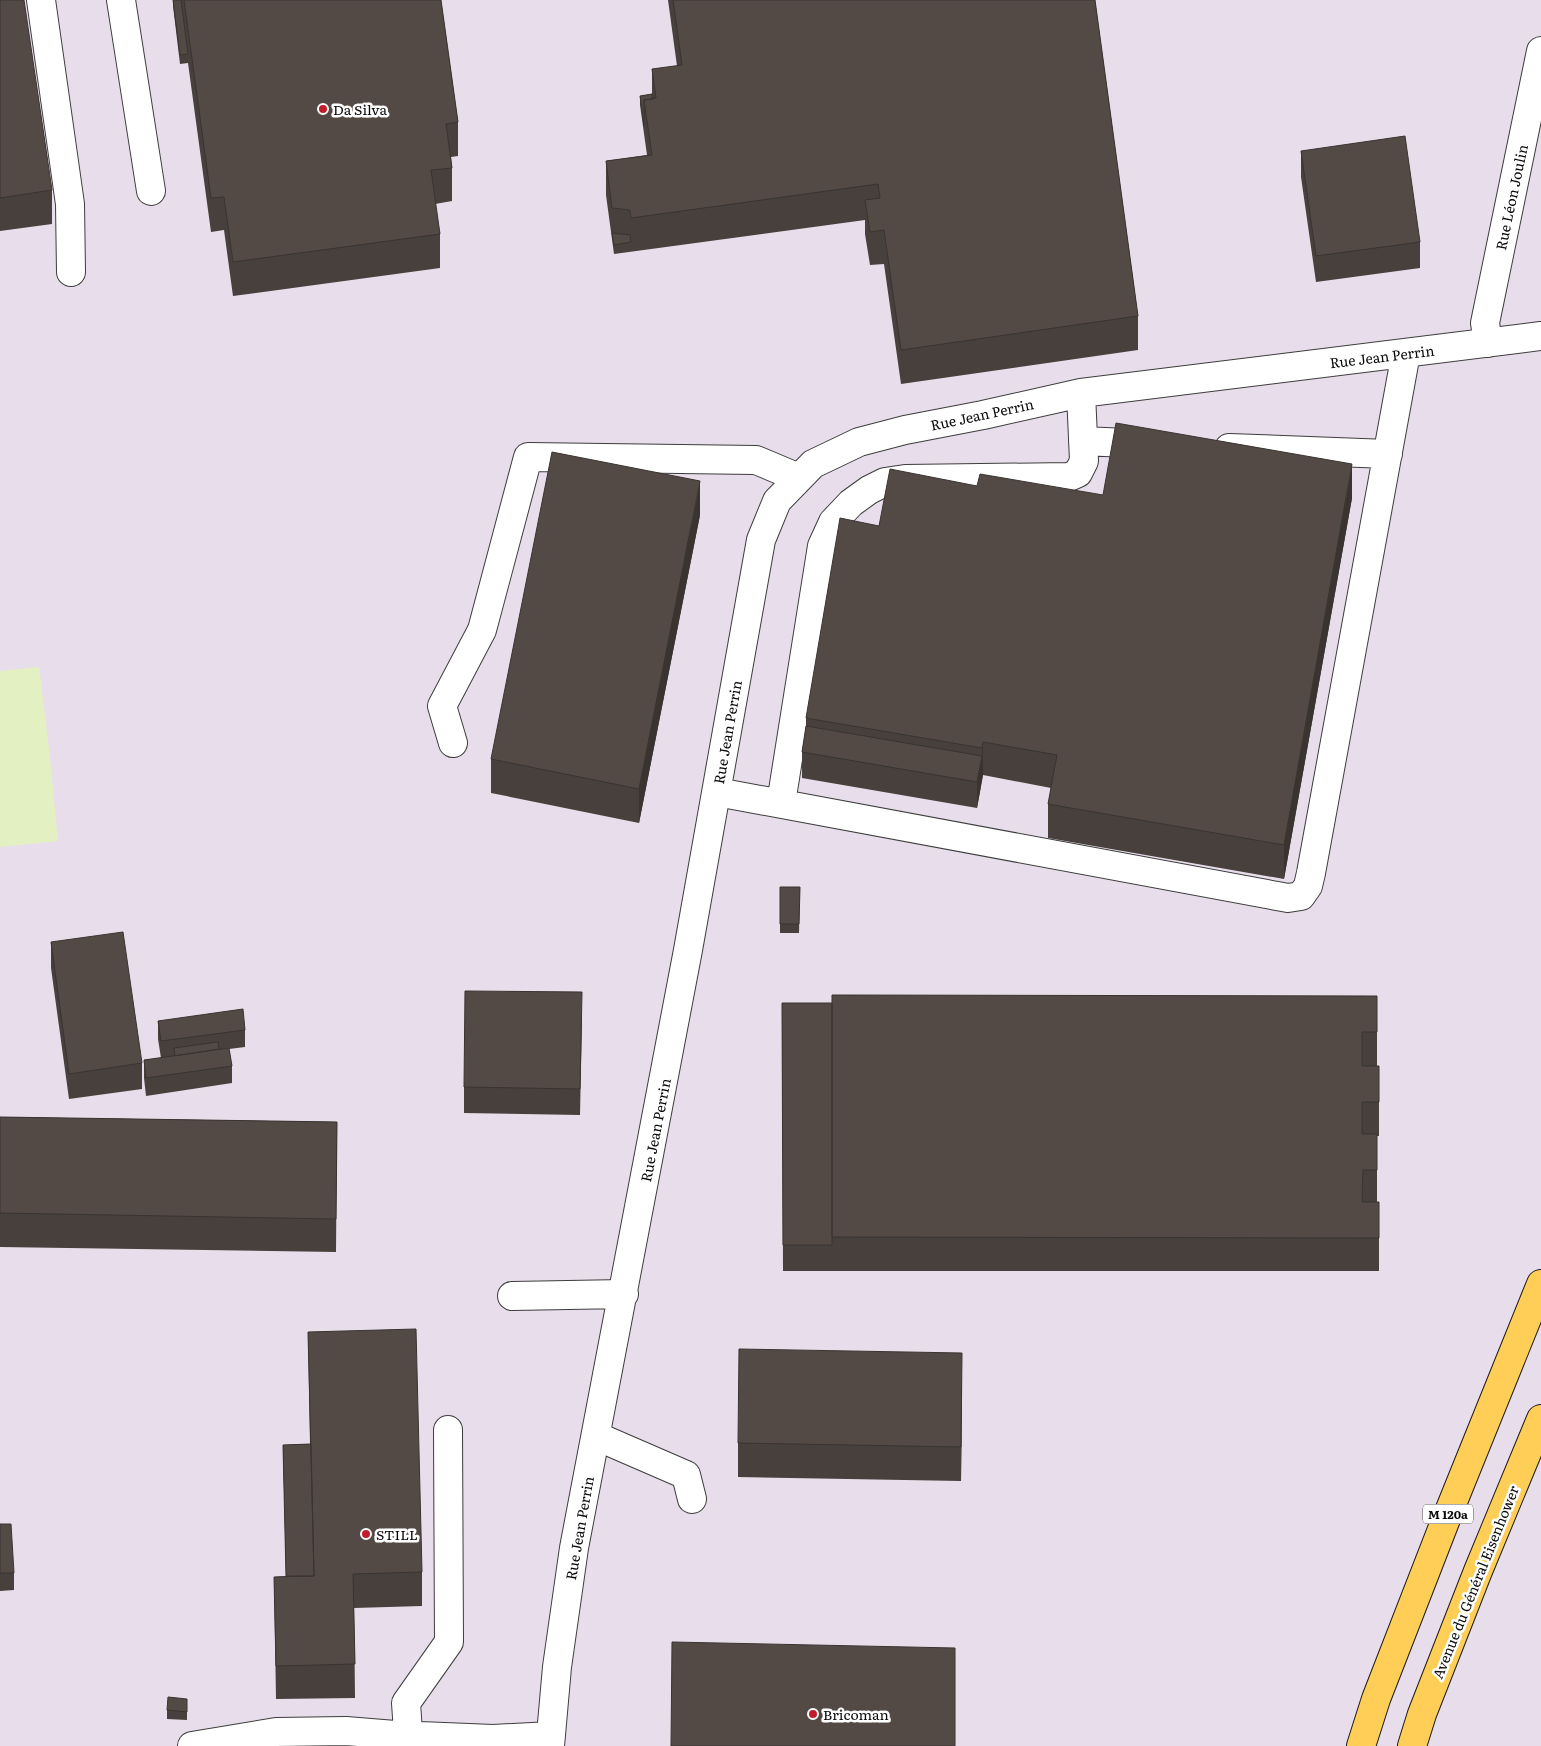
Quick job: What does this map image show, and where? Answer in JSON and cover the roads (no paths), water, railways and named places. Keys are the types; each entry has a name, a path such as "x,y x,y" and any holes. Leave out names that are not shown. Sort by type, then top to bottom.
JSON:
{"main road":[{"name":"M 120a","path":"1360,1746 1376,1699 1446,1519 1541,1284"},
{"name":"Avenue du Général Eisenhower","path":"1412,1746 1422,1714 1478,1571 1541,1419"}],"street":[{"path":"41,0 70,204 71,272"},
{"path":"121,0 151,191"},
{"name":"Rue Léon Joulin","path":"1488,343 1485,323 1541,51"},
{"name":"Rue Jean Perrin","path":"551,1741 557,1667 574,1548 624,1294 761,540 777,501 813,464 859,442 905,430 1081,393 1541,336"},
{"path":"716,792 1288,898 1301,896 1308,886 1311,873 1406,354"},
{"path":"781,803 822,546 833,522 851,503 869,490 886,482 905,479 1070,477 1078,473 1084,461 1081,393"},
{"path":"1083,441 1172,445"},
{"path":"1201,446 1388,454"},
{"path":"454,743 442,706 482,630 528,458 756,460 799,478"},
{"path":"512,1296 624,1294"},
{"path":"408,1741 406,1703 449,1642 448,1430"},
{"path":"596,1436 686,1475 692,1499"},
{"path":"192,1746 276,1732 346,1731 408,1741 493,1739 551,1741"}],"place":[{"name":"Da Silva","path":"323,109"},
{"name":"STILL","path":"366,1534"},
{"name":"Bricoman","path":"813,1714"}]}
